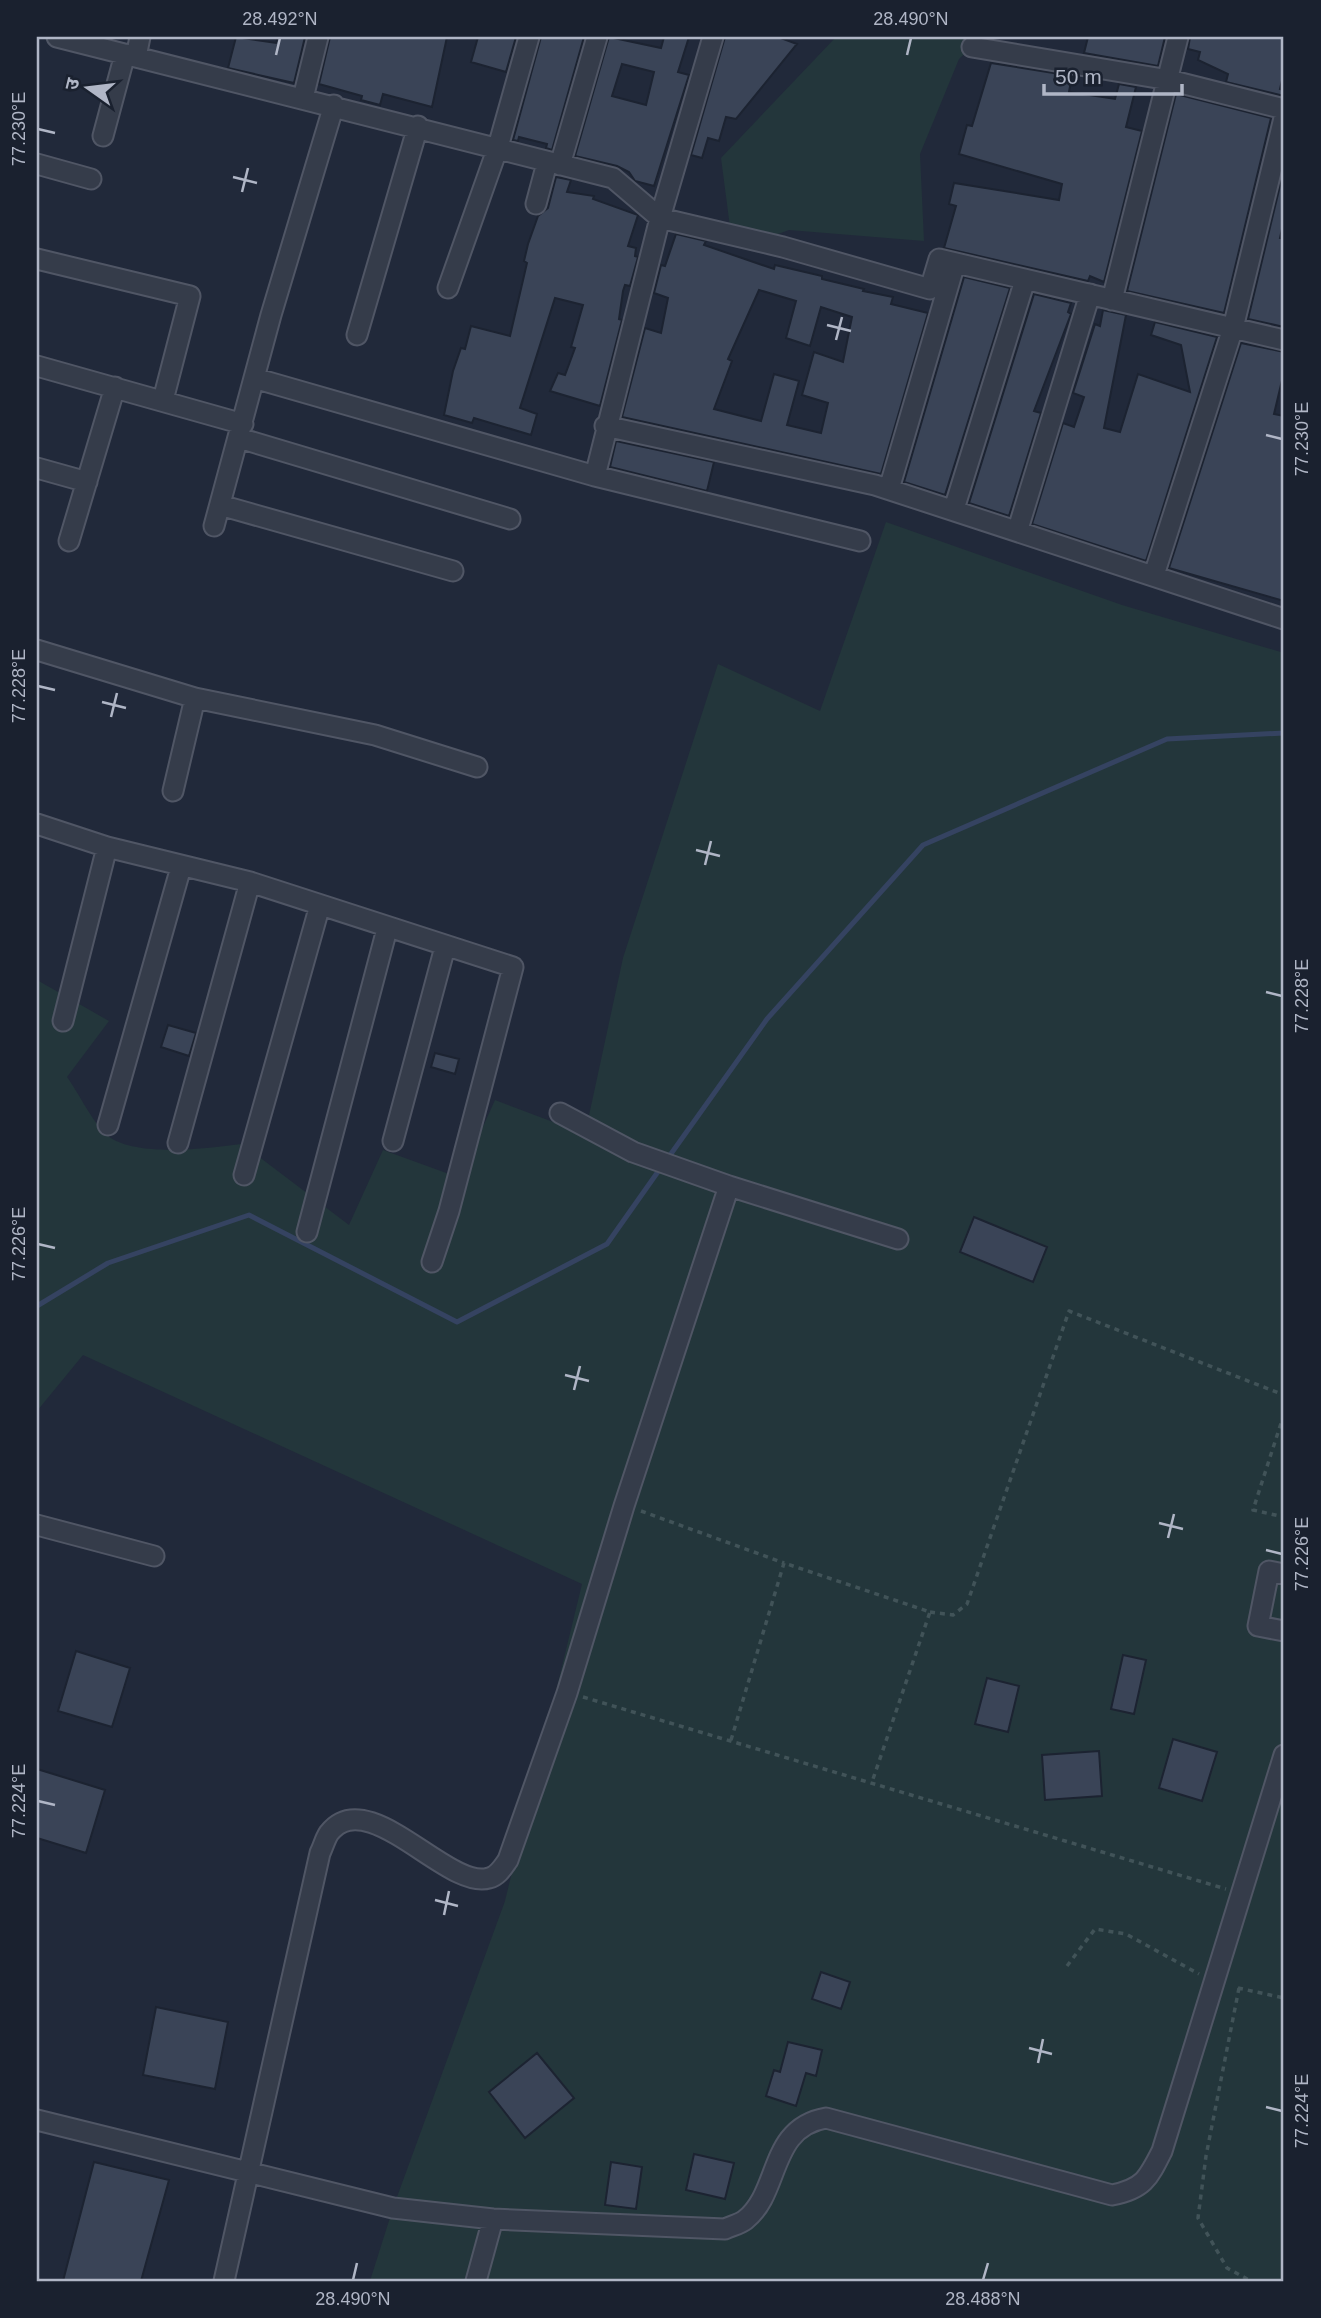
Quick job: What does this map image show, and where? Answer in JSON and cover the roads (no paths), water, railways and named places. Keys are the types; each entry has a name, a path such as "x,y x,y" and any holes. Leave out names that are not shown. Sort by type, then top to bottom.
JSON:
{"street":[{"path":"57,37 418,126 613,178 660,218 783,247 930,289 939,259 1284,340"},
{"path":"103,136 130,55 140,37"},
{"path":"303,98 318,37"},
{"path":"448,288 498,148 529,37"},
{"path":"536,204 553,164 597,37"},
{"path":"595,476 605,426 660,218 713,37"},
{"path":"1112,300 1178,37"},
{"path":"972,47 1169,79 1284,109"},
{"path":"214,526 254,378 334,105"},
{"path":"1154,575 1233,328 1284,118"},
{"path":"357,335 418,126"},
{"path":"37,164 91,179"},
{"path":"37,259 190,296 163,400"},
{"path":"890,489 955,263"},
{"path":"954,509 1025,279"},
{"path":"1018,529 1090,295"},
{"path":"37,366 163,400 241,431 510,519"},
{"path":"254,378 595,476 860,541"},
{"path":"69,541 115,387"},
{"path":"605,426 890,489 1018,529 1284,619"},
{"path":"37,468 87,482"},
{"path":"220,505 453,570"},
{"path":"37,650 195,698 374,735 477,767"},
{"path":"173,791 195,698"},
{"path":"37,824 180,867 250,882 387,929 513,967 449,1211 432,1262"},
{"path":"63,1021 107,847"},
{"path":"108,1125 180,867"},
{"path":"178,1143 250,882"},
{"path":"244,1175 320,905"},
{"path":"307,1232 387,929"},
{"path":"393,1141 444,947"},
{"path":"560,1113 633,1152 729,1186 898,1239"},
{"path":"224,2281 320,1853 330,1833 342,1823 358,1820 387,1829 463,1874 488,1879 499,1872 508,1860 567,1693 624,1506 729,1186"},
{"path":"37,1525 154,1556"},
{"path":"1284,1574 1269,1571 1258,1626 1284,1631"},
{"path":"37,2120 393,2208 493,2219 725,2229 746,2220 796,2130 810,2120 826,2118 838,2118 1112,2195 1134,2191 1150,2175 1162,2151 1284,1755"},
{"path":"476,2281 493,2219"}],"waterway":[{"path":"668,1158 767,1019 923,845 1167,739 1284,733"},
{"path":"37,1306 108,1263 249,1215 457,1322 607,1244 662,1166"}]}
